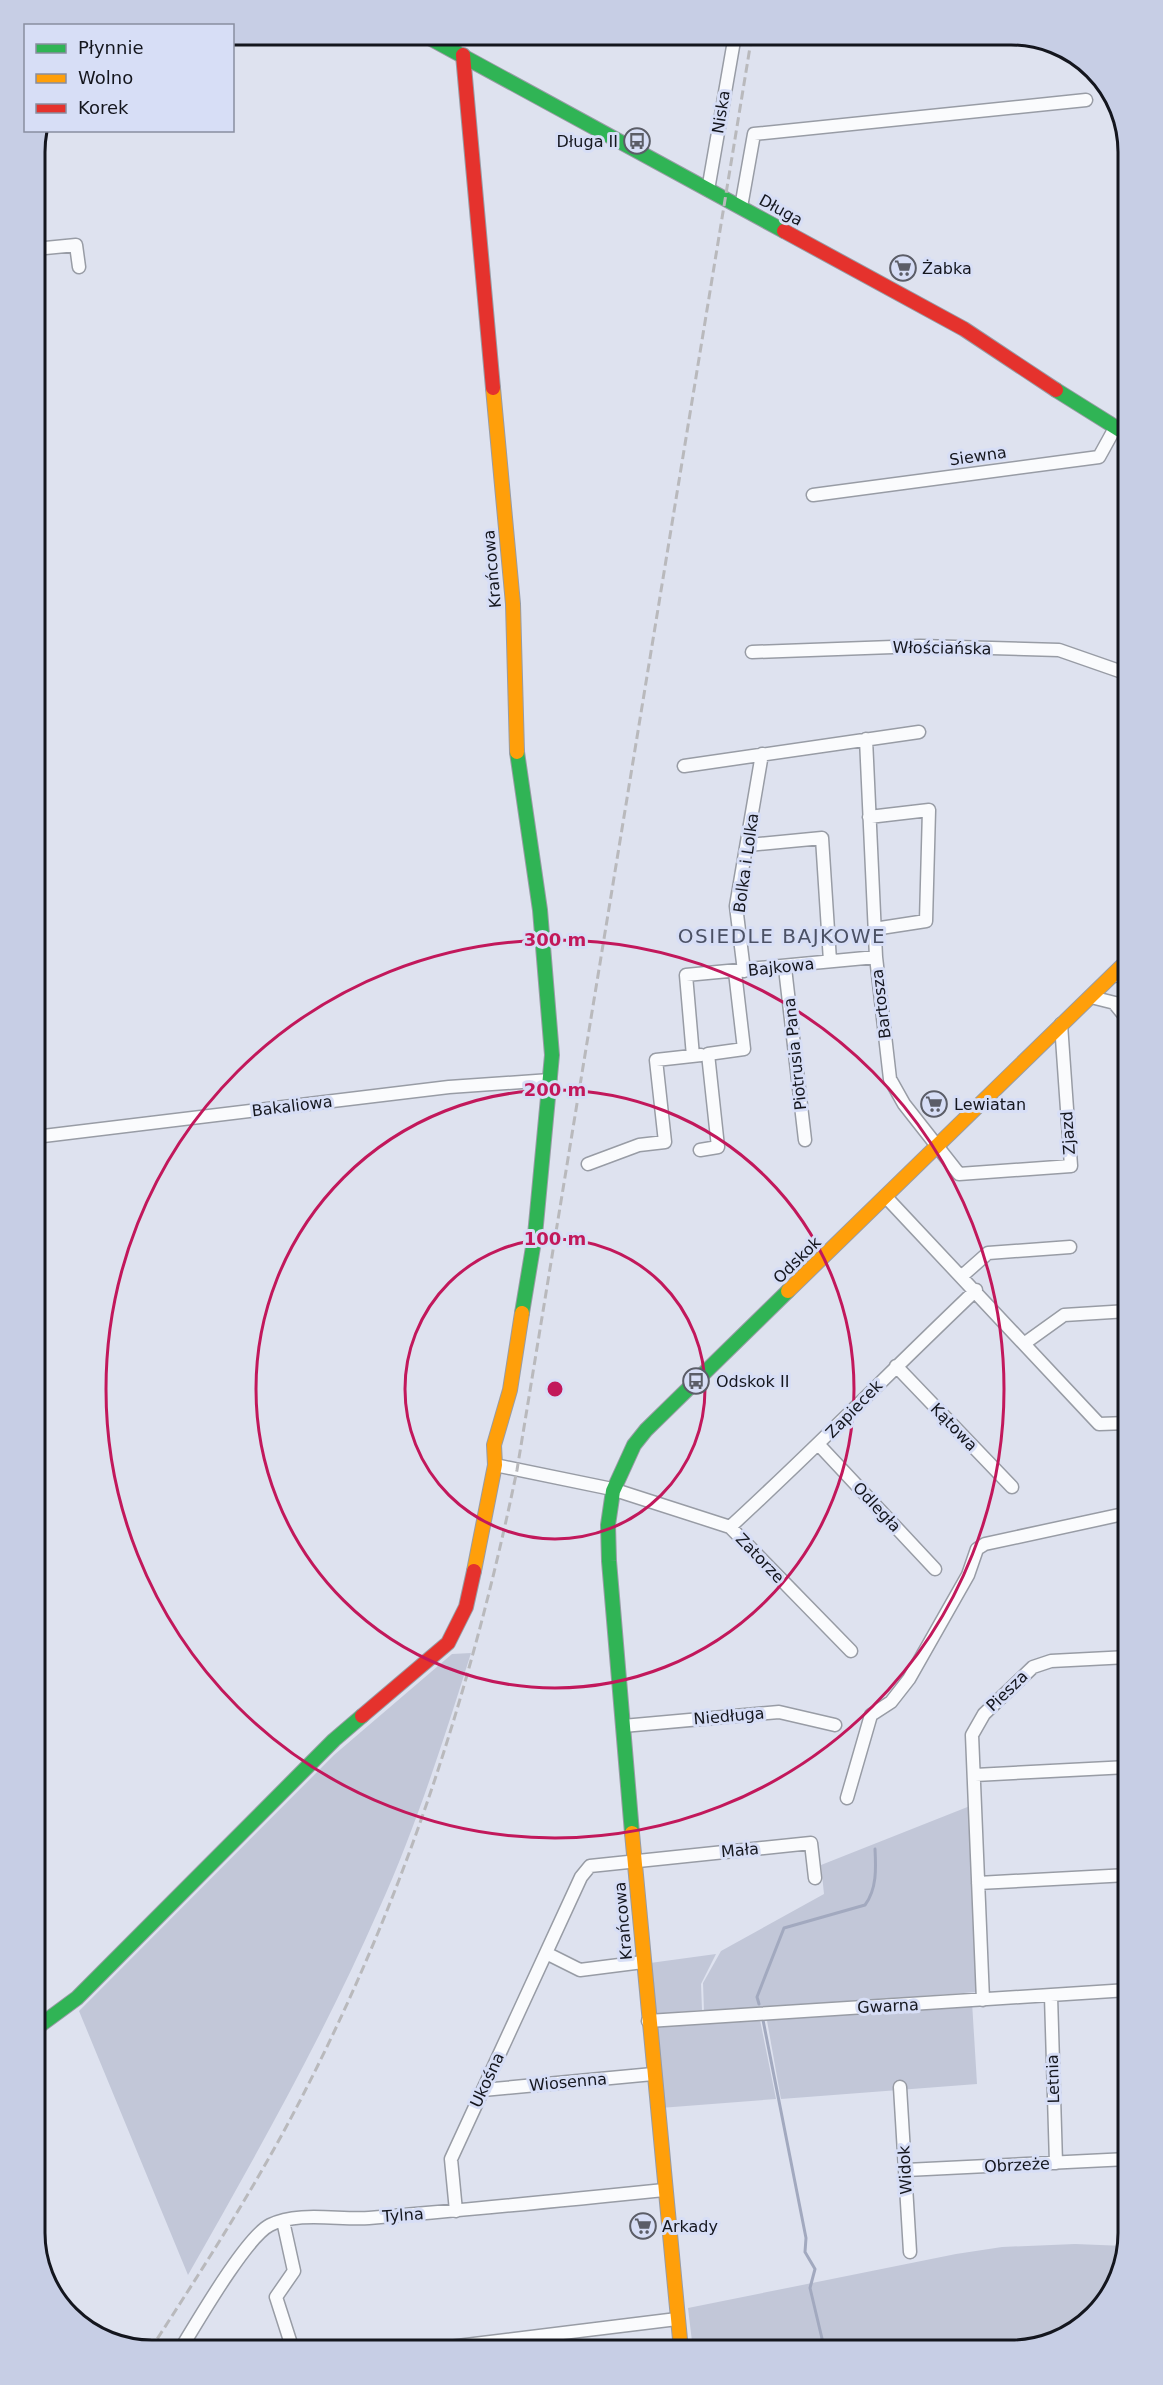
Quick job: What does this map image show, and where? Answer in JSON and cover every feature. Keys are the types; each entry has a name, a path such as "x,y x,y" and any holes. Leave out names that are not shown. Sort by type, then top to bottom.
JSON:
{"street":[{"name":"Długa","path":"444,45 995,346 1115,428"},
{"name":"Niska","path":"708,190 733,45"},
{"name":"Krańcowa","path":"45,2021 65,2007 334,1740 448,1643 466,1607 495,1465 494,1445 510,1390 534,1235 552,1055 540,910 517,768 513,604 463,55"},
{"path":"741,207 754,134 1086,100"},
{"path":"45,248 76,245 79,267"},
{"name":"Siewna","path":"813,495 1099,456 1115,428"},
{"name":"Włościańska","path":"752,652 920,646 1059,650 1118,671"},
{"path":"684,766 919,732"},
{"name":"Bartosza","path":"866,739 874,929 890,1079 904,1104 938,1145"},
{"name":"Bolka i Lolka","path":"708,1054 744,1049 736,906 762,754"},
{"path":"869,818 929,810 926,921 874,929"},
{"path":"748,845 822,838 830,961"},
{"name":"Bajkowa","path":"693,1056 686,975 785,968 876,957"},
{"name":"Piotrusia Pana","path":"785,968 805,1140"},
{"name":"Odskok","path":"612,1489 623,1462 646,1430 1118,970"},
{"path":"1118,976 1109,979 1103,990 1118,1009"},
{"path":"1091,997 1111,1002 1118,1001"},
{"name":"Zjazd","path":"938,1145 959,1174 1071,1166 1061,1024"},
{"path":"588,1164 639,1145 664,1142 656,1060 708,1054 718,1147 700,1150"},
{"name":"Bakaliowa","path":"45,1136 449,1088 550,1080"},
{"path":"886,1197 976,1290 1099,1424 1118,1423"},
{"path":"962,1276 988,1253 1070,1247"},
{"name":"Zapiecek","path":"730,1527 819,1445 896,1366 976,1290"},
{"path":"1024,1343 1064,1315 1118,1312"},
{"name":"Kątowa","path":"896,1366 1012,1487"},
{"name":"Odległa","path":"819,1445 935,1569"},
{"path":"495,1465 612,1489"},
{"name":"Krańcowa","path":"612,1489 607,1534 622,1726 680,2340"},
{"name":"Zatorze","path":"612,1489 730,1527 851,1651"},
{"path":"847,1798 871,1715 891,1702 909,1679 968,1575 977,1550 985,1544 1118,1516"},
{"name":"Piesza","path":"983,2000 972,1735 976,1724 1033,1666 1051,1661 1118,1658"},
{"name":"Niedługa","path":"622,1726 779,1712 835,1725"},
{"path":"975,1775 1118,1768"},
{"name":"Mała","path":"634,1859 811,1843 815,1878"},
{"name":"Ukośna","path":"456,2211 451,2159 585,1870 596,1863 634,1859"},
{"path":"978,1883 1118,1876"},
{"path":"546,1953 580,1970 643,1962"},
{"name":"Gwarna","path":"648,2021 1118,1991"},
{"name":"Letnia","path":"1051,1996 1056,2163"},
{"name":"Wiosenna","path":"483,2090 653,2074"},
{"name":"Widok","path":"900,2087 910,2252"},
{"name":"Obrzeże","path":"906,2170 1118,2160"},
{"name":"Tylna","path":"186,2340 254,2236 268,2226 283,2221 349,2219 456,2211 664,2190"},
{"path":"283,2221 294,2271 276,2297 290,2340"},
{"path":"506,2340 677,2319"}],"shaded area":[{"path":"471,1653 417,1815 358,1956 288,2094 188,2275 79,2011 334,1755 452,1654"},
{"path":"970,1806 978,1992 704,2011 703,1983 721,1951 824,1894 821,1865"},
{"path":"716,1954 701,1984 702,2010 653,2014 650,1963"},
{"path":"972,2002 977,2084 781,2099 766,2015"},
{"path":"759,2015 776,2099 660,2108 655,2023"},
{"path":"1075,2244 1117,2246 1110,2274 1091,2303 1064,2326 1032,2338 1011,2340 692,2340 688,2308 956,2254 1002,2247"}],"waterway":[{"path":"759,2004 757,1997 784,1928 865,1905 874,1885 875,1849"},
{"path":"763,2020 806,2238 805,2252 815,2269 810,2288 822,2340"}],"railway":[{"path":"156,2340 270,2156 306,2089 342,2014 405,1863 457,1709 479,1630 517,1470 750,45"}],"traffic: fast":[{"path":"442,45 784,231"},
{"path":"1056,390 1118,429"},
{"path":"517,752 540,910 552,1055 535,1235 522,1313"},
{"path":"632,1833 609,1561 608,1525 613,1491 634,1445 646,1430 788,1291"},
{"path":"45,2022 77,1998 334,1740 362,1716"}],"traffic: slow":[{"path":"493,388 513,604 517,752"},
{"path":"788,1291 1118,970"},
{"path":"474,1571 495,1465 494,1445 510,1390 522,1313"},
{"path":"632,1833 680,2340"}],"traffic: jam":[{"path":"463,55 493,388"},
{"path":"784,231 964,329 1056,390"},
{"path":"362,1716 448,1643 466,1607 474,1571"}],"place":[{"name":"Długa II","path":"637,141"},
{"name":"Żabka","path":"903,268"},
{"name":"Lewiatan","path":"934,1104"},
{"name":"Odskok II","path":"696,1381"},
{"name":"Arkady","path":"643,2226"}],"district":[{"name":"OSIEDLE BAJKOWE","path":"782,936"}]}
